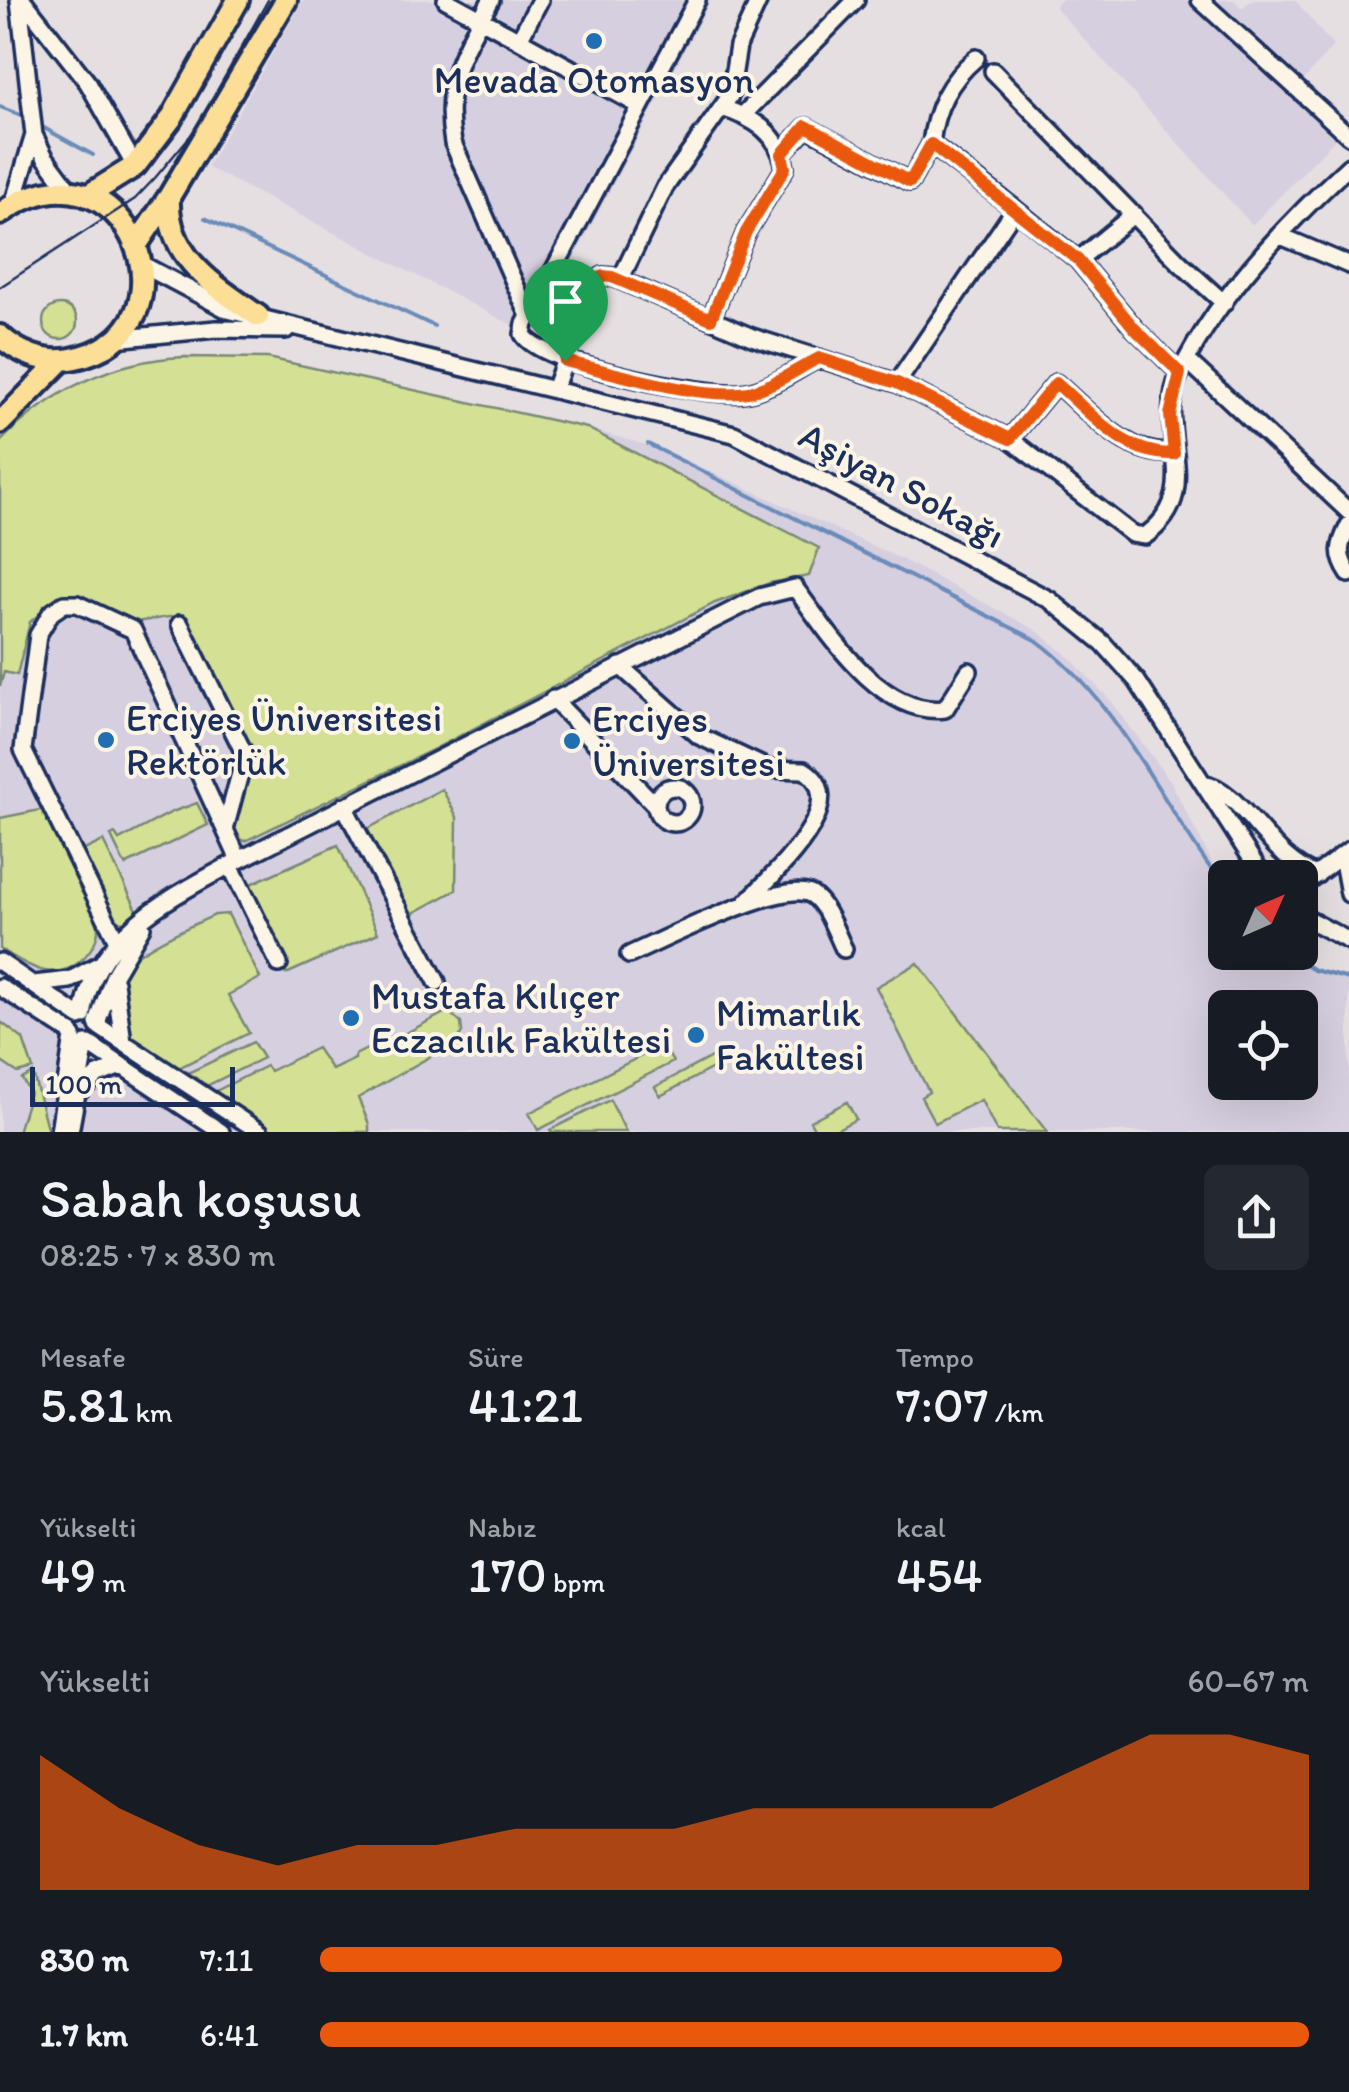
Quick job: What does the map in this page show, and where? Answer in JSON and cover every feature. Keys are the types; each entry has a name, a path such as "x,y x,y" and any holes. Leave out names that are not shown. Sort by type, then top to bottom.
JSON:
{"main road":[{"path":"79,194 135,166 170,119 238,0"},
{"path":"140,254 286,0"},
{"path":"2,343 35,357 61,361 87,356 114,339 128,324 140,300 144,274 127,224 105,204 79,194 49,190 20,198 6,209"},
{"path":"170,197 172,229 181,251 209,281 258,316"},
{"path":"0,423 61,361"}],"street":[{"path":"21,0 34,135 45,156 79,194"},
{"path":"21,0 88,84 135,166"},
{"path":"446,0 640,106"},
{"path":"490,0 464,46 453,76 450,126 453,143 529,316"},
{"path":"518,40 540,0"},
{"path":"696,0 523,330 527,341 565,361 730,394 759,389 819,358"},
{"path":"620,280 665,187 730,96 738,46 758,0"},
{"path":"743,115 856,0"},
{"path":"1200,0 1349,136"},
{"path":"782,154 806,126 910,182 931,144 935,118 946,92 976,58"},
{"path":"993,71 1224,303"},
{"path":"711,319 746,232 785,168 782,154 768,131 743,115 722,108"},
{"path":"6,209 34,135"},
{"path":"931,144 1078,260 1135,329 1349,512"},
{"path":"554,390 592,284 603,276 620,280 752,337 897,383 1010,439 1136,536 1145,536 1158,525 1175,499 1178,481 1170,415 1184,367 1232,290 1349,166"},
{"path":"897,383 1016,209"},
{"path":"1078,260 1134,214"},
{"path":"1281,236 1349,264"},
{"name":"Aşiyan Sokağı","path":"140,254 228,310 734,434 1050,600 1094,635 1137,681 1252,860"},
{"name":"Aşiyan Sokağı","path":"114,339 216,329 320,333"},
{"path":"1010,439 1056,383 1125,442 1143,451 1174,454"},
{"path":"1349,525 1338,548 1349,574"},
{"path":"80,1039 96,1038 90,1020 88,988 98,965 117,940 161,904 235,862 738,606 795,588 852,664 901,699 925,708 945,710 969,671"},
{"path":"117,940 23,750 38,635 54,609 64,604 77,604 133,630 225,828 235,862 279,964"},
{"path":"180,624 245,755 225,828"},
{"path":"620,666 699,736 769,769 804,770 818,784 820,804 816,822 744,904"},
{"path":"553,700 655,805"},
{"path":"1203,783 1221,790 1290,860"},
{"path":"344,806 438,982"},
{"path":"1318,875 1345,853"},
{"path":"1345,853 1349,894"},
{"path":"630,955 744,904 794,891 806,893 821,905 844,948"},
{"path":"70,1132 78,1092 80,1039 72,1024 90,1020 135,938 161,904"},
{"path":"1318,925 1349,941"},
{"path":"0,962 260,1132"},
{"path":"34,984 70,980 98,965"},
{"path":"114,975 123,1042"},
{"path":"0,987 220,1132"},
{"path":"59,1132 80,1039"},
{"path":"78,1092 98,1075 121,1066"}],"shaded area":[{"path":"303,0 711,0 533,336 207,167"},
{"path":"1061,0 1234,0 1241,8 1252,0 1295,0 1333,46 1304,80 1349,125 1252,225 1055,7"},
{"name":"Erciyes Üniversitesi","path":"185,357 268,358 587,428 666,451 901,559 1036,630 1065,653 1112,702 1171,782 1211,860 1208,970 1315,970 1349,977 1349,1132 0,1132 0,415 23,419 70,387 119,366"}],"green space":[{"path":"60,305 72,310 77,322 72,334 60,339 48,334 43,322 48,310"},
{"path":"185,357 268,358 587,428 819,548 809,576 770,583 715,603 436,748 245,841 237,837 235,830 249,743 182,615 129,623 50,605 30,622 17,675 4,672 0,686 0,442 40,407 84,381 132,364"},
{"path":"442,789 457,817 456,890 404,918 358,834"},
{"path":"197,803 208,825 125,865 111,836 115,834 119,840"},
{"path":"45,809 84,888 98,931 85,957 58,972 38,969 0,949 0,818"},
{"path":"103,841 140,916 126,923 114,920 80,852"},
{"path":"338,845 378,933 286,974 246,886"},
{"path":"228,914 260,978 228,995 249,1033 162,1076 79,1021 105,983 136,956 193,925"},
{"path":"918,963 1047,1132 997,1132 981,1100 935,1123 921,1097 929,1092 876,987"},
{"path":"448,1011 461,1023 457,1041 358,1098 369,1132 248,1132 204,1097 266,1066 270,1071 317,1048 332,1070"},
{"path":"1,1022 23,1039 33,1069 18,1073 0,1061"},
{"path":"253,1042 263,1058 190,1094 175,1086 175,1079"},
{"path":"663,1045 673,1062 538,1130 529,1113"},
{"path":"719,1053 724,1062 660,1096 655,1087"},
{"path":"33,1073 48,1132 18,1132 30,1093 22,1079"},
{"path":"610,1100 626,1132 551,1132 550,1130"},
{"path":"847,1102 856,1119 832,1132 816,1132 810,1121"}],"waterway":[{"path":"0,107 26,117"},
{"path":"44,128 93,155"},
{"path":"205,218 434,326"},
{"path":"648,444 1036,640 1066,665 1117,725 1208,864"},
{"path":"1314,970 1349,979"}],"tram line":[{"path":"0,287 135,199 155,178 195,130 268,0"}],"place":[{"name":"Mevada Otomasyon","path":"594,41"},
{"name":"Erciyes Üniversitesi Rektörlük","path":"106,740"},
{"name":"Erciyes Üniversitesi","path":"572,741"},
{"name":"Mustafa Kılıçer Eczacılık Fakültesi","path":"351,1018"},
{"name":"Mimarlık Fakültesi","path":"696,1035"}],"route":[{"path":"806,126 910,182 931,144 1078,260 1135,329 1180,373 1170,415 1174,454 1143,451 1125,442 1056,383 1010,439 897,383 819,358 759,389 730,394 565,361 590,288 594,280 603,276 711,319 746,232 785,168 782,154 806,126"}]}
